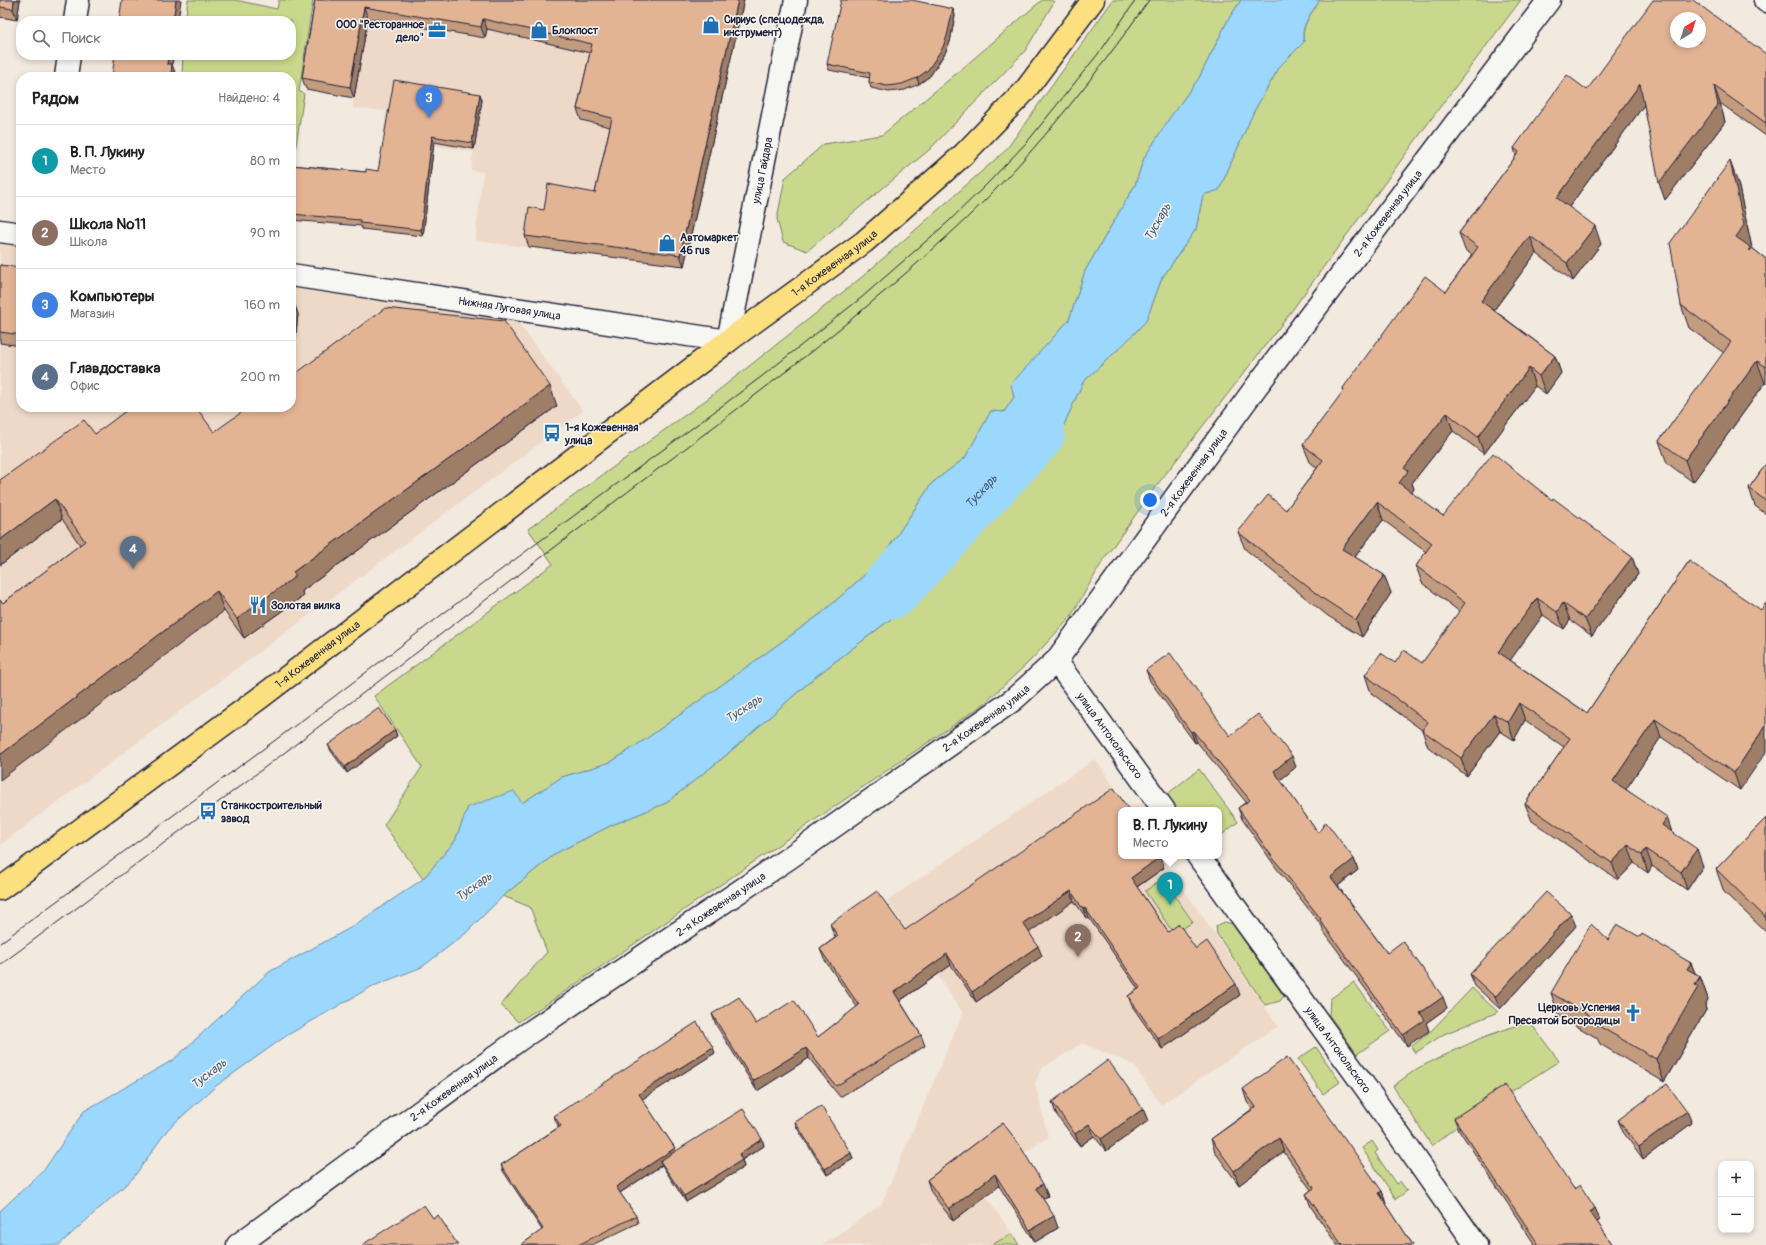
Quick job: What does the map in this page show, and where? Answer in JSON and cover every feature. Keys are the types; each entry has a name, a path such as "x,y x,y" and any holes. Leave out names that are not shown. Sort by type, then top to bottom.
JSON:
{"main road":[{"name":"1-я Кожевенная улица","path":"0,889 261,697 728,341 864,242 964,154 1024,92 1093,0"}],"street":[{"path":"76,16 78,0"},
{"name":"улица Гайдара","path":"728,341 796,0"},
{"name":"2-я Кожевенная улица","path":"238,1245 520,1039 783,862 1013,700 1056,661 1256,387 1548,0"},
{"path":"67,72 68,60"},
{"path":"0,231 16,233"},
{"name":"Нижняя Луговая улица","path":"296,276 728,341"},
{"name":"улица Антокольского","path":"1056,661 1162,807"},
{"name":"улица Антокольского","path":"1200,859 1371,1094 1476,1245"}],"shaded area":[{"path":"320,0 744,0 684,266 475,241 483,172 471,170 473,152 383,137 386,111 353,108 354,97 306,89"},
{"path":"0,243 16,245 16,412 296,412 296,284 511,313 583,411 0,845"},
{"path":"1095,759 1128,807 1118,807 1118,859 1163,859 1278,1026 1161,1105 1134,1065 1082,1043 1041,1069 1035,1083 1048,1137 978,1184 1019,1245 823,1245 881,1205 963,1013 887,901"}],"green space":[{"path":"188,0 235,0 277,9 279,0 313,0 299,91 304,94 296,146 296,72 182,72 183,60 296,60 296,16 186,16"},
{"path":"1042,0 1051,0 1054,2 1025,51 929,150 807,251 783,242 777,219 785,178 824,144 882,135"},
{"path":"1113,0 1241,0 1228,20 1199,78 1171,116 1144,158 1135,185 1085,271 1069,320 1012,384 1014,397 1004,412 991,411 965,458 932,483 880,561 822,613 646,739 611,762 562,777 522,803 468,807 455,841 423,879 384,825 422,767 374,696 553,564 528,529 710,397 862,277 1006,150"},
{"path":"1320,0 1521,0 1437,111 1285,320 1154,489 1104,559 1070,618 1029,662 984,704 551,1001 518,1022 501,1005 547,952 530,907 503,896 556,853 612,825 666,803 724,757 815,677 900,612 944,564 947,546 944,532 979,495 997,495 1063,427 1083,382 1146,321 1162,278 1196,229 1203,195 1219,190 1254,111 1280,66 1304,42 1303,36 1305,25"},
{"path":"1199,769 1238,822 1222,835 1222,807 1173,807 1165,796"},
{"path":"1163,879 1193,922 1174,934 1145,891"},
{"path":"1225,922 1232,924 1284,996 1280,1001 1265,1005 1217,934 1216,926"},
{"path":"1354,982 1390,1031 1357,1054 1329,1015 1330,999"},
{"path":"1472,988 1498,1012 1444,1034 1415,1053 1411,1047 1432,1030"},
{"path":"1529,1021 1559,1061 1456,1127 1432,1146 1393,1086 1418,1068 1481,1038"},
{"path":"1316,1047 1340,1082 1323,1094 1298,1059"},
{"path":"1372,1141 1378,1150 1375,1153 1396,1184 1400,1181 1407,1191 1396,1199 1362,1148"},
{"path":"1012,1234 1019,1245 991,1245"}],"water":[{"path":"1241,0 1320,0 1305,25 1303,31 1304,42 1280,66 1254,111 1219,190 1203,195 1196,229 1162,278 1146,321 1083,382 1063,427 1021,481 997,495 979,495 944,532 947,546 944,564 900,612 815,677 724,757 666,803 612,825 556,853 503,896 465,934 422,967 371,987 286,1036 216,1086 168,1129 133,1178 59,1245 0,1245 0,1211 44,1170 84,1111 173,1060 269,972 350,928 423,879 455,841 468,807 514,791 522,803 562,777 611,762 646,739 822,613 880,561 932,483 965,458 991,411 1004,412 1014,397 1011,384 1069,320 1085,271 1135,185 1144,158 1171,116 1199,78 1228,20"}],"building":[{"path":"0,0 14,0 13,9 0,7"},
{"path":"122,0 176,0 174,16 120,16"},
{"path":"315,0 738,0 680,255 525,236 529,207 544,210 548,184 595,193 612,118 577,109 592,44 483,19 481,27 364,7 350,87 302,78"},
{"path":"841,0 912,0 953,9 943,47 928,70 917,78 902,84 887,86 869,82 870,73 827,64"},
{"path":"1653,0 1693,0 1766,54 1766,123 1714,86 1718,105 1659,183 1640,84 1557,198 1595,226 1567,263 1530,236 1481,301 1555,356 1539,376 1529,368 1478,437 1447,413 1404,468 1408,471 1399,483 1443,516 1493,453 1552,500 1553,498 1632,557 1585,619 1563,603 1557,612 1537,598 1498,652 1587,713 1689,561 1761,610 1766,603 1766,725 1734,773 1655,719 1613,781 1667,817 1662,825 1697,849 1681,872 1646,849 1642,855 1628,845 1612,863 1525,804 1570,738 1519,703 1508,722 1494,714 1461,758 1422,730 1428,722 1365,675 1381,653 1395,663 1404,650 1422,663 1465,603 1416,566 1432,543 1377,502 1342,549 1384,575 1356,620 1322,598 1238,532 1268,495 1286,510 1323,460 1303,445 1425,276 1446,292 1478,247 1459,233 1519,152 1514,148 1567,75 1587,90"},
{"path":"114,60 167,60 167,64 172,64 171,72 113,72"},
{"path":"394,80 480,94 472,143 432,136 421,230 360,223 360,220 296,214 296,165 366,172 366,169 378,171"},
{"path":"1730,161 1744,225 1736,237 1749,246 1750,251 1752,248 1766,259 1766,367 1757,361 1685,460 1659,441 1731,342 1681,305 1670,243"},
{"path":"0,265 16,267 16,334 0,332"},
{"path":"385,308 504,321 550,386 293,572 296,576 237,619 217,591 0,755 0,600 3,603 85,541 55,499 0,540 0,480 84,420 95,434 124,412 200,412 214,432 242,412 296,412 296,373"},
{"path":"1766,464 1766,501 1749,488"},
{"path":"1170,653 1230,736 1258,714 1292,756 1274,771 1318,833 1326,822 1354,859 1331,877 1387,953 1403,941 1443,997 1420,1013 1425,1020 1403,1035 1320,920 1321,919 1273,858 1238,808 1250,800 1193,731 1191,732 1146,670"},
{"path":"379,708 395,730 345,767 328,745"},
{"path":"1114,788 1127,807 1118,807 1118,859 1157,859 1131,878 1168,932 1179,924 1196,949 1207,941 1236,984 1158,1039 1128,996 1140,988 1085,908 1083,909 1071,891 1023,923 1038,946 972,992 947,954 894,992 921,1035 836,1086 806,1048 753,1081 712,1014 739,997 756,1024 794,1000 818,1037 859,1005 820,949 838,936 830,924 877,891 905,930"},
{"path":"1766,818 1766,918 1716,869"},
{"path":"1546,892 1571,914 1495,997 1470,974"},
{"name":"Церковь Успения Пресвятой Богородицы","path":"1591,924 1608,940 1617,924 1640,937 1642,934 1691,963 1687,969 1700,976 1695,985 1698,987 1656,1059 1592,1022 1594,1018 1551,993"},
{"path":"697,1022 713,1047 639,1094 675,1148 616,1187 636,1216 578,1245 521,1245 543,1229 501,1165 561,1126 554,1116"},
{"path":"1287,1057 1382,1191 1379,1193 1413,1245 1342,1245 1306,1194 1314,1188 1279,1138 1234,1171 1211,1139 1256,1107 1243,1089"},
{"path":"1108,1060 1143,1109 1101,1139 1089,1124 1075,1134 1052,1102"},
{"path":"1667,1084 1687,1111 1639,1147 1618,1120"},
{"path":"1505,1085 1574,1189 1580,1185 1595,1208 1590,1212 1613,1245 1539,1245 1454,1118"},
{"path":"821,1106 851,1153 825,1169 795,1122"},
{"path":"743,1109 762,1139 739,1154 742,1160 684,1196 660,1161"},
{"path":"1003,1123 1019,1144 1043,1184 1036,1188 1054,1216 1030,1230 995,1174 949,1209 927,1180"},
{"path":"424,1205 433,1218 438,1215 458,1245 362,1245"}],"waterway":[{"name":"Тускарь","path":"891,589 1035,433"}],"tram line":[{"path":"0,943 331,699 490,578 761,377 861,298 948,222 1027,142 1102,49 1136,0"},
{"path":"0,965 219,802 770,384 909,271 980,205 1032,150 1105,61 1149,0"}],"place":[{"name":"Сириус (спецодежда, инструмент)","path":"711,25"},
{"name":"ООО \"Ресторанное дело\"","path":"437,30"},
{"name":"Блокпост","path":"539,30"},
{"name":"Компьютеры","path":"429,118"},
{"name":"Автомаркет 46 rus","path":"667,243"},
{"name":"1-я Кожевенная улица","path":"552,433"},
{"name":"Главдоставка","path":"133,569"},
{"name":"Золотая вилка","path":"258,605"},
{"name":"Станкостроительный завод","path":"208,811"},
{"name":"В. П. Лукину","path":"1170,905"},
{"name":"Школа №11","path":"1078,957"},
{"name":"Церковь Успения Пресвятой Богородицы","path":"1633,1013"}]}
